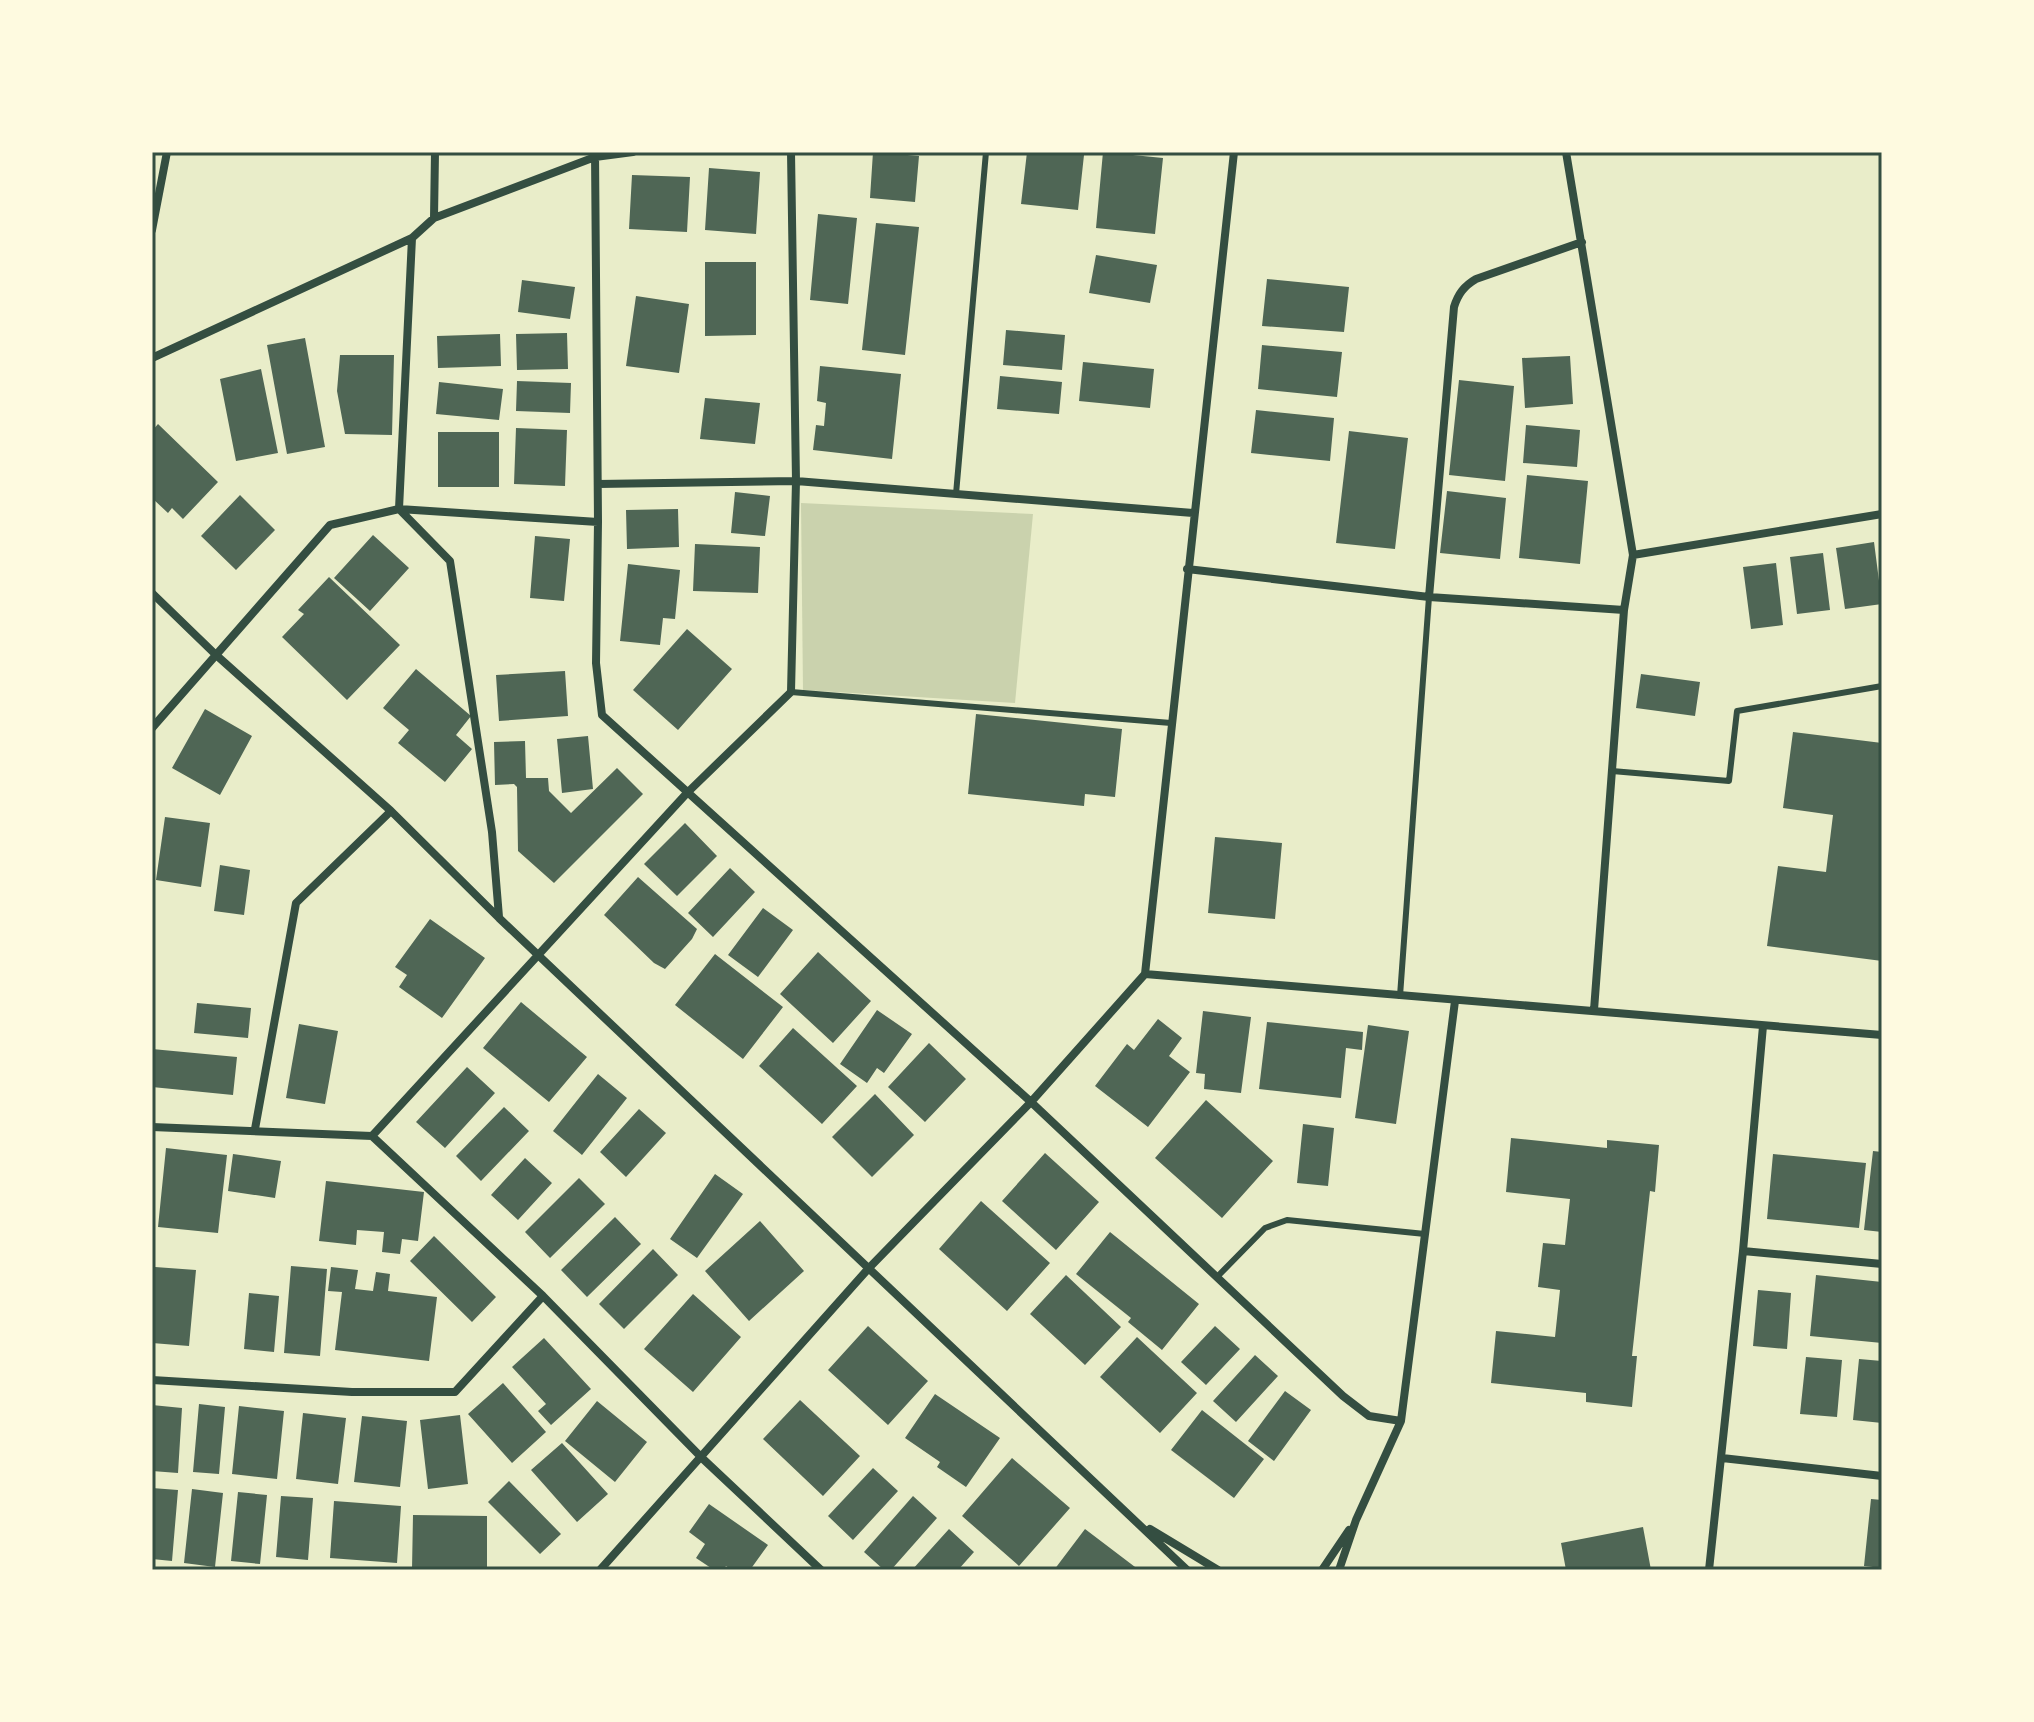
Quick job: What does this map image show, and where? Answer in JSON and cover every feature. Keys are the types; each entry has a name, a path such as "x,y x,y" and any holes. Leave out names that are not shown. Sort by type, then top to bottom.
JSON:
{"street":[{"path":"152,230 167,152"},
{"path":"434,218 435,152"},
{"path":"152,358 412,238 434,218 595,154 633,152"},
{"path":"372,1136 687,793 791,692 796,481 791,152"},
{"path":"600,1570 868,1269 1031,1102 1145,974 1234,152"},
{"path":"1566,152 1633,555 1624,610 1594,1010"},
{"path":"595,154 596,663 602,715 1031,1102 1343,1396 1369,1416 1401,1421"},
{"path":"412,238 399,509 450,561 492,832 499,918"},
{"path":"1429,597 1454,307 1458,294 1476,279 1582,242"},
{"path":"598,484 796,481 1193,513"},
{"path":"152,728 330,525 399,509 598,522"},
{"path":"1633,555 1882,514"},
{"path":"1187,569 1429,597 1624,610"},
{"path":"152,593 215,654 391,811 499,918 1187,1570"},
{"path":"255,1129 296,903 391,811"},
{"path":"1145,974 1882,1035"},
{"path":"1339,1570 1356,1520 1401,1421 1455,1001"},
{"path":"1709,1570 1763,1026"},
{"path":"152,1127 372,1136 543,1296 702,1458 821,1570"},
{"path":"1743,1251 1882,1264"},
{"path":"152,1380 352,1392 455,1392 543,1296"},
{"path":"1722,1458 1882,1476"},
{"path":"1322,1570 1356,1520"},
{"path":"1137,1521 1218,1570"}],"lane":[{"path":"956,494 986,152"},
{"path":"1400,996 1429,597"},
{"path":"1612,771 1729,781 1737,711 1882,686"},
{"path":"791,692 1171,723"},
{"path":"1217,1277 1265,1228 1287,1220 1425,1234"}],"green space":[{"path":"801,503 1033,514 1015,703 803,690"}],"building":[{"path":"873,152 919,156 915,202 870,198"},
{"path":"1027,152 1084,155 1078,210 1021,204"},
{"path":"1103,152 1163,158 1155,234 1096,228"},
{"path":"709,168 760,172 756,234 705,230"},
{"path":"632,175 690,177 687,232 629,229"},
{"path":"818,214 857,218 848,304 810,300"},
{"path":"876,223 919,227 905,355 862,350"},
{"path":"1096,255 1157,265 1150,303 1089,293"},
{"path":"705,262 756,262 756,335 705,336"},
{"path":"1267,279 1349,287 1344,332 1262,326"},
{"path":"522,280 575,287 570,319 518,312"},
{"path":"636,296 689,304 679,373 626,366"},
{"path":"1006,330 1065,335 1062,370 1003,365"},
{"path":"567,333 568,369 517,370 516,334"},
{"path":"500,334 501,366 438,368 437,336"},
{"path":"305,338 325,447 287,454 267,345"},
{"path":"1262,345 1342,352 1337,397 1258,389"},
{"path":"340,355 394,355 392,435 345,434 337,391"},
{"path":"1570,356 1573,404 1525,408 1522,358"},
{"path":"1083,362 1154,369 1150,408 1079,401"},
{"path":"820,366 901,374 892,459 813,450 816,425 824,426 826,403 817,401"},
{"path":"261,369 278,453 236,461 220,379"},
{"path":"1000,376 1062,382 1059,414 997,409"},
{"path":"1459,380 1514,386 1505,481 1449,475"},
{"path":"517,381 571,383 570,413 516,411"},
{"path":"439,382 503,389 499,420 436,414"},
{"path":"705,398 760,403 755,444 700,439"},
{"path":"1256,410 1334,418 1330,461 1251,453"},
{"path":"158,424 218,482 183,519 172,508 168,513 152,498 152,431"},
{"path":"1526,425 1580,430 1577,467 1523,463"},
{"path":"516,428 567,430 565,486 514,484"},
{"path":"1349,431 1408,438 1395,549 1336,543"},
{"path":"438,432 499,432 499,487 438,487"},
{"path":"1527,475 1588,481 1580,564 1519,558"},
{"path":"1447,491 1506,498 1500,559 1440,553"},
{"path":"735,492 770,496 765,536 731,533"},
{"path":"240,495 275,530 236,570 201,536"},
{"path":"678,509 679,547 627,549 626,510"},
{"path":"373,535 409,568 370,611 334,578"},
{"path":"535,536 570,539 564,601 530,598"},
{"path":"1874,542 1882,604 1845,609 1836,548"},
{"path":"695,544 760,547 758,593 693,591"},
{"path":"1823,553 1830,610 1797,614 1790,557"},
{"path":"1776,563 1783,625 1751,629 1743,567"},
{"path":"628,564 680,570 675,619 663,618 660,645 620,641"},
{"path":"329,577 400,645 347,700 282,637 304,614 298,610"},
{"path":"687,629 732,669 678,730 633,690"},
{"path":"416,669 471,716 456,735 472,749 445,782 398,743 409,730 383,708"},
{"path":"565,671 568,716 499,721 496,675"},
{"path":"1641,674 1700,682 1695,716 1636,708"},
{"path":"205,709 252,736 220,795 172,768"},
{"path":"976,714 1122,729 1115,797 1085,794 1084,806 968,794"},
{"path":"1793,732 1882,743 1882,961 1767,946 1778,866 1826,872 1833,815 1783,808"},
{"path":"588,736 593,789 562,793 557,739"},
{"path":"525,741 526,778 548,778 549,791 571,813 617,768 643,794 554,883 518,851 517,787 514,784 495,785 494,742"},
{"path":"165,817 210,823 201,887 156,880"},
{"path":"685,823 717,856 677,896 644,864"},
{"path":"1215,837 1282,843 1275,919 1208,913"},
{"path":"220,865 250,870 244,915 214,911"},
{"path":"730,868 755,892 713,937 688,913"},
{"path":"638,877 697,929 665,969 654,963 604,915"},
{"path":"763,908 793,930 758,977 728,955"},
{"path":"430,919 485,958 442,1018 399,987 407,975 395,967"},
{"path":"818,952 871,1001 833,1043 780,994"},
{"path":"715,954 783,1007 743,1059 675,1005"},
{"path":"521,1002 587,1057 549,1102 483,1048"},
{"path":"197,1003 251,1008 248,1038 194,1033"},
{"path":"877,1010 912,1034 884,1073 877,1068 867,1083 840,1064"},
{"path":"1203,1011 1251,1017 1241,1093 1204,1089 1205,1074 1196,1073"},
{"path":"1158,1019 1182,1038 1169,1056 1190,1072 1148,1127 1095,1086 1127,1044 1134,1050"},
{"path":"1267,1022 1363,1032 1362,1050 1346,1048 1341,1098 1259,1089"},
{"path":"299,1024 338,1031 325,1104 286,1098"},
{"path":"1368,1025 1409,1031 1396,1124 1355,1118"},
{"path":"793,1028 857,1086 822,1124 759,1066"},
{"path":"929,1043 966,1079 925,1122 888,1087"},
{"path":"152,1049 237,1057 233,1095 152,1087"},
{"path":"467,1067 495,1093 445,1148 416,1122"},
{"path":"598,1074 627,1098 582,1155 553,1131"},
{"path":"875,1094 914,1135 872,1177 832,1137"},
{"path":"1206,1100 1273,1161 1222,1218 1155,1158"},
{"path":"504,1107 529,1131 481,1181 456,1156"},
{"path":"639,1109 666,1133 626,1177 600,1152"},
{"path":"1303,1124 1334,1128 1328,1186 1297,1183"},
{"path":"1511,1138 1607,1148 1607,1140 1659,1145 1655,1192 1650,1191 1632,1356 1637,1356 1632,1407 1586,1402 1586,1393 1491,1383 1496,1331 1555,1337 1560,1290 1538,1287 1543,1243 1565,1245 1570,1199 1506,1192"},
{"path":"166,1148 227,1155 218,1233 158,1227"},
{"path":"1873,1151 1882,1152 1882,1232 1864,1230"},
{"path":"1045,1153 1099,1202 1056,1250 1002,1201"},
{"path":"233,1154 281,1161 275,1198 228,1191"},
{"path":"1773,1154 1866,1163 1859,1228 1767,1219"},
{"path":"525,1158 552,1183 518,1220 491,1195"},
{"path":"715,1174 743,1194 697,1258 670,1239"},
{"path":"579,1178 605,1204 550,1258 525,1232"},
{"path":"326,1181 424,1192 418,1241 402,1239 400,1254 382,1252 384,1232 357,1230 356,1245 319,1241"},
{"path":"981,1201 1050,1263 1007,1311 939,1249"},
{"path":"615,1217 641,1244 587,1297 561,1270"},
{"path":"760,1221 804,1271 749,1321 705,1271"},
{"path":"1110,1232 1199,1304 1162,1350 1128,1322 1131,1318 1076,1274"},
{"path":"434,1236 496,1297 472,1322 410,1261"},
{"path":"653,1249 678,1275 624,1329 599,1304"},
{"path":"291,1266 327,1269 320,1356 284,1353"},
{"path":"155,1267 196,1270 189,1346 152,1343"},
{"path":"331,1267 358,1270 355,1289 373,1291 376,1272 390,1274 388,1291 437,1297 429,1361 335,1350 342,1292 328,1291"},
{"path":"1066,1275 1121,1327 1085,1365 1030,1314"},
{"path":"1816,1275 1882,1282 1882,1343 1810,1336"},
{"path":"1758,1290 1791,1293 1787,1349 1753,1346"},
{"path":"249,1293 279,1296 274,1352 244,1349"},
{"path":"693,1294 741,1337 693,1392 644,1349"},
{"path":"868,1326 928,1381 888,1425 828,1370"},
{"path":"1215,1326 1240,1349 1206,1385 1181,1362"},
{"path":"1137,1337 1197,1393 1160,1433 1100,1377"},
{"path":"544,1338 591,1389 551,1425 538,1411 546,1404 512,1367"},
{"path":"1255,1355 1278,1376 1236,1422 1213,1401"},
{"path":"1806,1357 1842,1360 1837,1417 1800,1414"},
{"path":"1859,1359 1882,1361 1882,1423 1853,1420"},
{"path":"503,1383 546,1432 512,1463 468,1414"},
{"path":"1285,1391 1311,1410 1274,1461 1248,1441"},
{"path":"935,1394 1000,1438 966,1487 937,1467 940,1462 905,1438"},
{"path":"800,1400 860,1456 823,1496 763,1439"},
{"path":"597,1401 647,1442 615,1482 565,1441"},
{"path":"199,1404 225,1407 219,1474 193,1472"},
{"path":"152,1405 182,1408 178,1473 152,1471"},
{"path":"239,1406 284,1411 277,1479 232,1474"},
{"path":"1202,1410 1264,1459 1234,1498 1171,1450"},
{"path":"303,1413 346,1418 338,1484 296,1479"},
{"path":"460,1415 468,1484 428,1489 420,1420"},
{"path":"362,1416 407,1421 400,1487 354,1482"},
{"path":"562,1443 608,1494 577,1522 531,1470"},
{"path":"1012,1458 1070,1508 1019,1566 962,1516"},
{"path":"873,1468 898,1491 853,1540 828,1516"},
{"path":"509,1481 561,1534 540,1554 488,1502"},
{"path":"152,1488 178,1490 172,1561 152,1559"},
{"path":"192,1489 223,1493 215,1567 184,1563"},
{"path":"238,1492 267,1495 260,1564 231,1561"},
{"path":"281,1496 313,1498 308,1560 276,1557"},
{"path":"913,1496 937,1518 891,1570 884,1570 864,1552"},
{"path":"1871,1499 1882,1500 1882,1568 1864,1566"},
{"path":"334,1501 401,1506 397,1563 330,1558"},
{"path":"709,1504 768,1545 750,1570 732,1570 726,1566 723,1570 714,1570 696,1558 705,1544 689,1532"},
{"path":"413,1515 487,1516 487,1570 412,1570"},
{"path":"1643,1527 1651,1570 1566,1570 1561,1543"},
{"path":"949,1529 974,1552 958,1570 912,1570"},
{"path":"1085,1529 1139,1570 1054,1570"}]}
